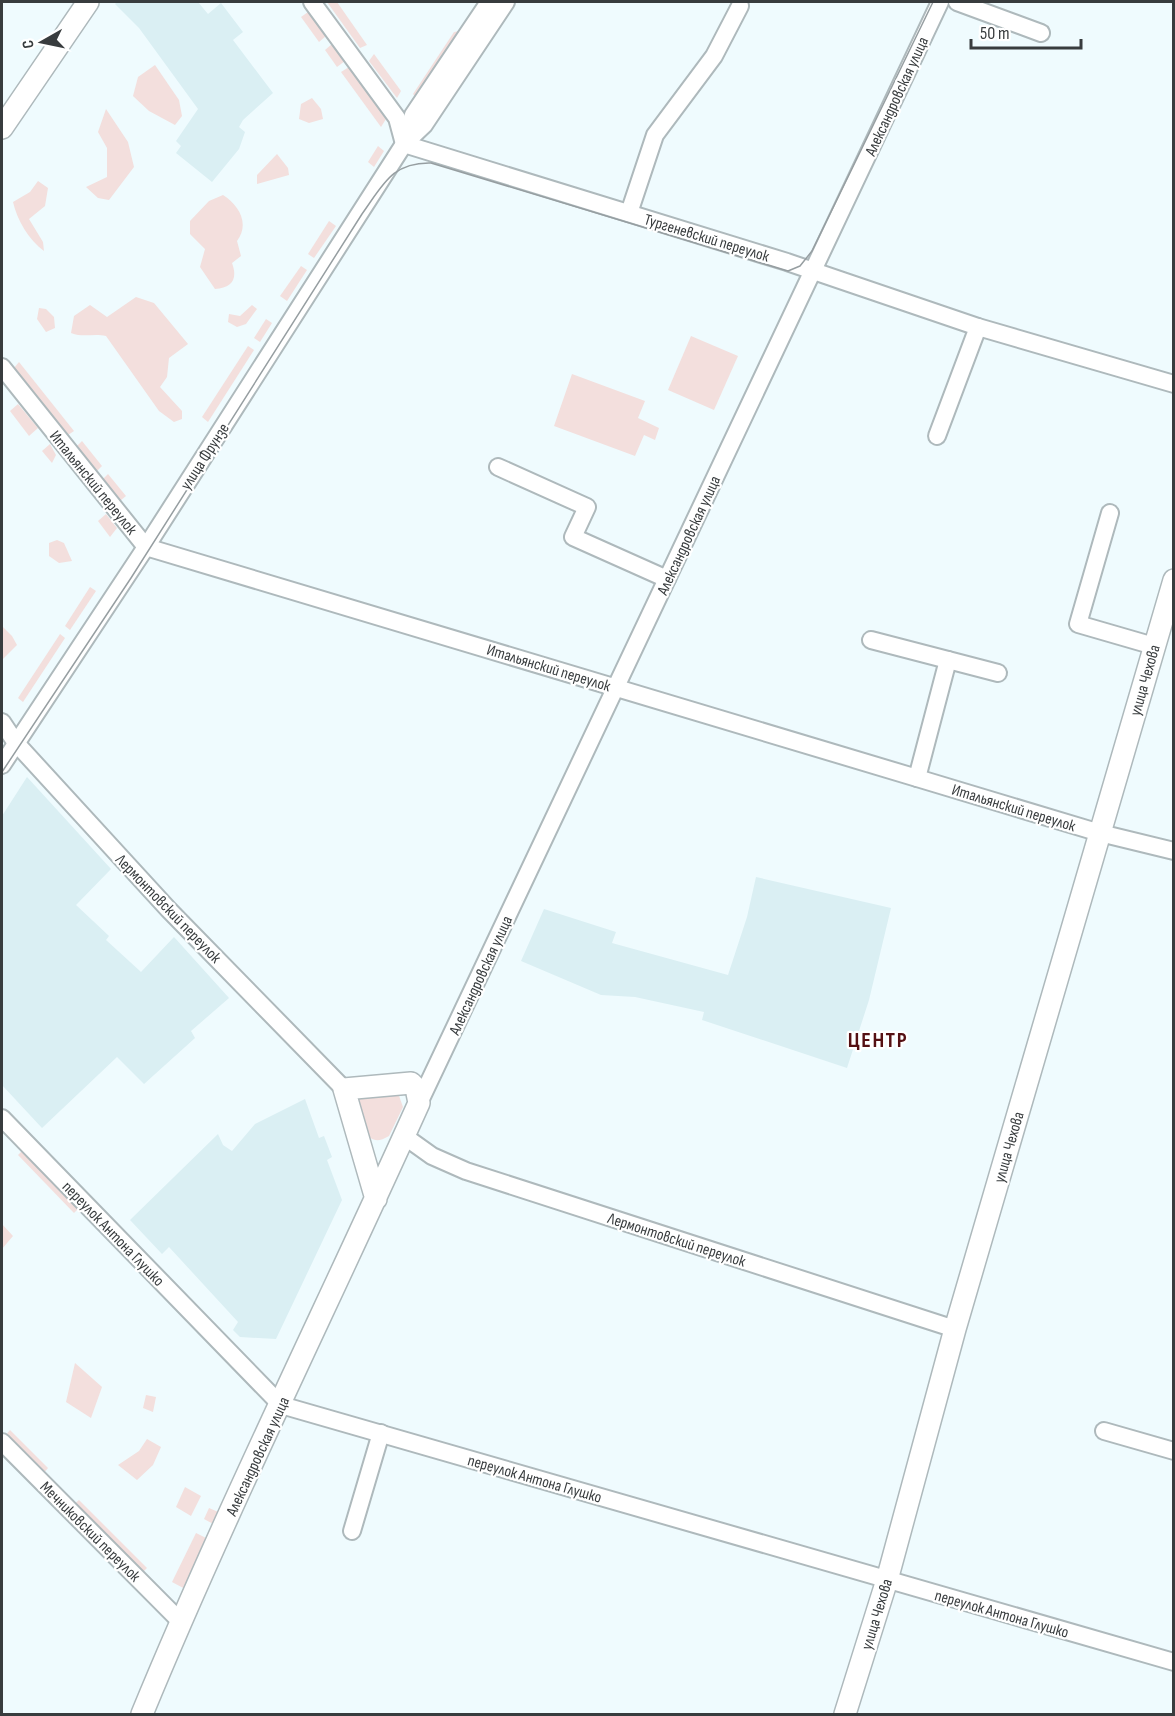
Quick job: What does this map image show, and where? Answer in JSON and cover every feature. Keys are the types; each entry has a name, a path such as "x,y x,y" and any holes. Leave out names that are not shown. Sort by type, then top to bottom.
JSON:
{"main road":[{"path":"2,128 88,2"},
{"name":"улица Чехова","path":"845,1714 886,1580 955,1329 1173,580"},
{"path":"376,1199 344,1089 411,1083 416,1088 419,1103"},
{"name":"Александровская улица","path":"142,1714 180,1621 419,1103"},
{"path":"363,1149 370,1156 381,1158 401,1143"}],"street":[{"path":"312,2 397,118 404,144"},
{"name":"улица Фрунзе","path":"404,144 413,116 489,2"},
{"name":"улица Фрунзе","path":"2,765 146,547 404,144 424,125 506,2"},
{"name":"Александровская улица","path":"419,1103 940,2"},
{"path":"957,2 1041,33"},
{"path":"629,213 655,135 714,56 740,6"},
{"name":"Тургеневский переулок","path":"404,144 812,270 978,327 1173,384"},
{"path":"937,436 978,327"},
{"name":"Итальянский переулок","path":"2,367 146,547 1100,833 1173,851"},
{"path":"498,467 587,507 573,537 668,579"},
{"path":"1110,513 1078,624 1154,646"},
{"path":"871,640 998,674"},
{"path":"917,778 948,660"},
{"name":"Лермонтовский переулок","path":"2,722 16,743 169,910 344,1089"},
{"path":"402,1082 435,1069"},
{"name":"переулок Антона Глушко","path":"2,1118 281,1405 1173,1662"},
{"name":"Лермонтовский переулок","path":"401,1143 466,1171 955,1329"},
{"path":"1104,1431 1173,1451"},
{"path":"352,1532 381,1433"},
{"name":"Мечниковский переулок","path":"2,1442 180,1621"}],"shaded area":[{"path":"117,2 198,2 208,14 221,3 243,32 233,40 273,93 243,120 239,127 245,132 239,149 212,182 176,153 181,146 176,141 198,109 139,28 115,4"},
{"path":"327,2 337,2 367,45 360,48"},
{"path":"308,12 326,36 319,42 301,17"},
{"path":"465,30 418,100 413,94 454,32"},
{"path":"332,44 345,61 337,67 325,50"},
{"path":"374,54 401,91 397,98 369,61"},
{"path":"155,65 179,100 182,116 175,125 149,111 133,96 138,77"},
{"path":"349,67 386,119 381,127 341,72"},
{"path":"312,98 321,109 323,119 309,123 299,119 301,104"},
{"path":"106,109 128,142 134,167 109,200 98,198 86,187 107,177 107,148 98,132"},
{"path":"378,146 384,151 374,167 368,162"},
{"path":"277,154 288,168 289,175 257,184 257,175"},
{"path":"38,181 48,188 45,206 29,219 43,242 44,251 24,229 13,202 30,192"},
{"path":"223,195 234,204 241,215 243,228 237,241 241,256 232,263 234,278 232,282 226,287 215,289 200,267 205,249 190,234 190,221 209,201"},
{"path":"329,221 336,226 314,258 308,254"},
{"path":"301,266 307,270 287,301 280,296"},
{"path":"136,297 154,303 188,344 169,358 167,377 160,387 182,411 182,419 174,422 159,411 106,336 71,333 74,316 90,305 107,317"},
{"path":"252,305 257,309 246,324 237,327 228,322 229,314 240,316"},
{"path":"39,308 46,309 54,317 55,328 46,332 37,319"},
{"path":"266,319 272,323 260,342 254,338"},
{"path":"691,336 738,356 714,410 668,390"},
{"path":"248,346 254,350 208,422 202,417"},
{"path":"19,362 74,431 68,435 14,368"},
{"path":"572,374 645,401 638,418 659,428 655,440 644,435 635,456 554,426"},
{"path":"18,404 38,428 29,436 10,411"},
{"path":"82,441 102,466 97,471 77,446"},
{"path":"50,444 56,455 52,463 42,451"},
{"path":"108,474 126,496 120,501 103,479"},
{"path":"106,514 117,528 110,537 98,521"},
{"path":"57,540 64,543 72,561 59,563 49,556 49,543"},
{"path":"90,587 96,591 70,630 65,626"},
{"path":"2,626 17,645 2,660"},
{"path":"60,634 65,638 23,702 18,698"},
{"path":"27,777 111,869 76,905 109,936 106,940 141,972 174,937 229,998 191,1031 195,1038 144,1084 117,1057 42,1128 2,1085 2,816"},
{"path":"756,877 891,908 869,1000 847,1068 702,1020 704,1012 635,997 601,995 521,961 544,909 616,932 612,943 728,975 747,917"},
{"path":"398,1093 403,1107 389,1136 374,1140 365,1131 358,1099"},
{"path":"305,1099 319,1138 324,1136 332,1157 327,1160 342,1200 276,1339 240,1337 233,1330 238,1322 169,1247 162,1254 130,1220 218,1134 223,1145 232,1151 255,1124"},
{"path":"22,1151 78,1209 74,1213 18,1155"},
{"path":"2,1224 13,1236 2,1249"},
{"path":"75,1363 102,1387 91,1418 66,1402"},
{"path":"146,1395 156,1397 153,1412 143,1408"},
{"path":"10,1430 48,1468 43,1474 5,1436"},
{"path":"147,1439 161,1447 153,1465 137,1480 118,1465 139,1451"},
{"path":"185,1487 201,1496 191,1516 176,1507"},
{"path":"79,1500 147,1568 142,1573 73,1505"},
{"path":"209,1508 223,1514 217,1526 204,1519"},
{"path":"196,1533 210,1540 187,1590 172,1582"}],"tram line":[{"path":"2,772 131,578 362,214 390,177 407,166 431,163 788,271 800,266 812,251 933,2"}],"district":[{"name":"ЦЕНТР","path":"878,1039"}]}
